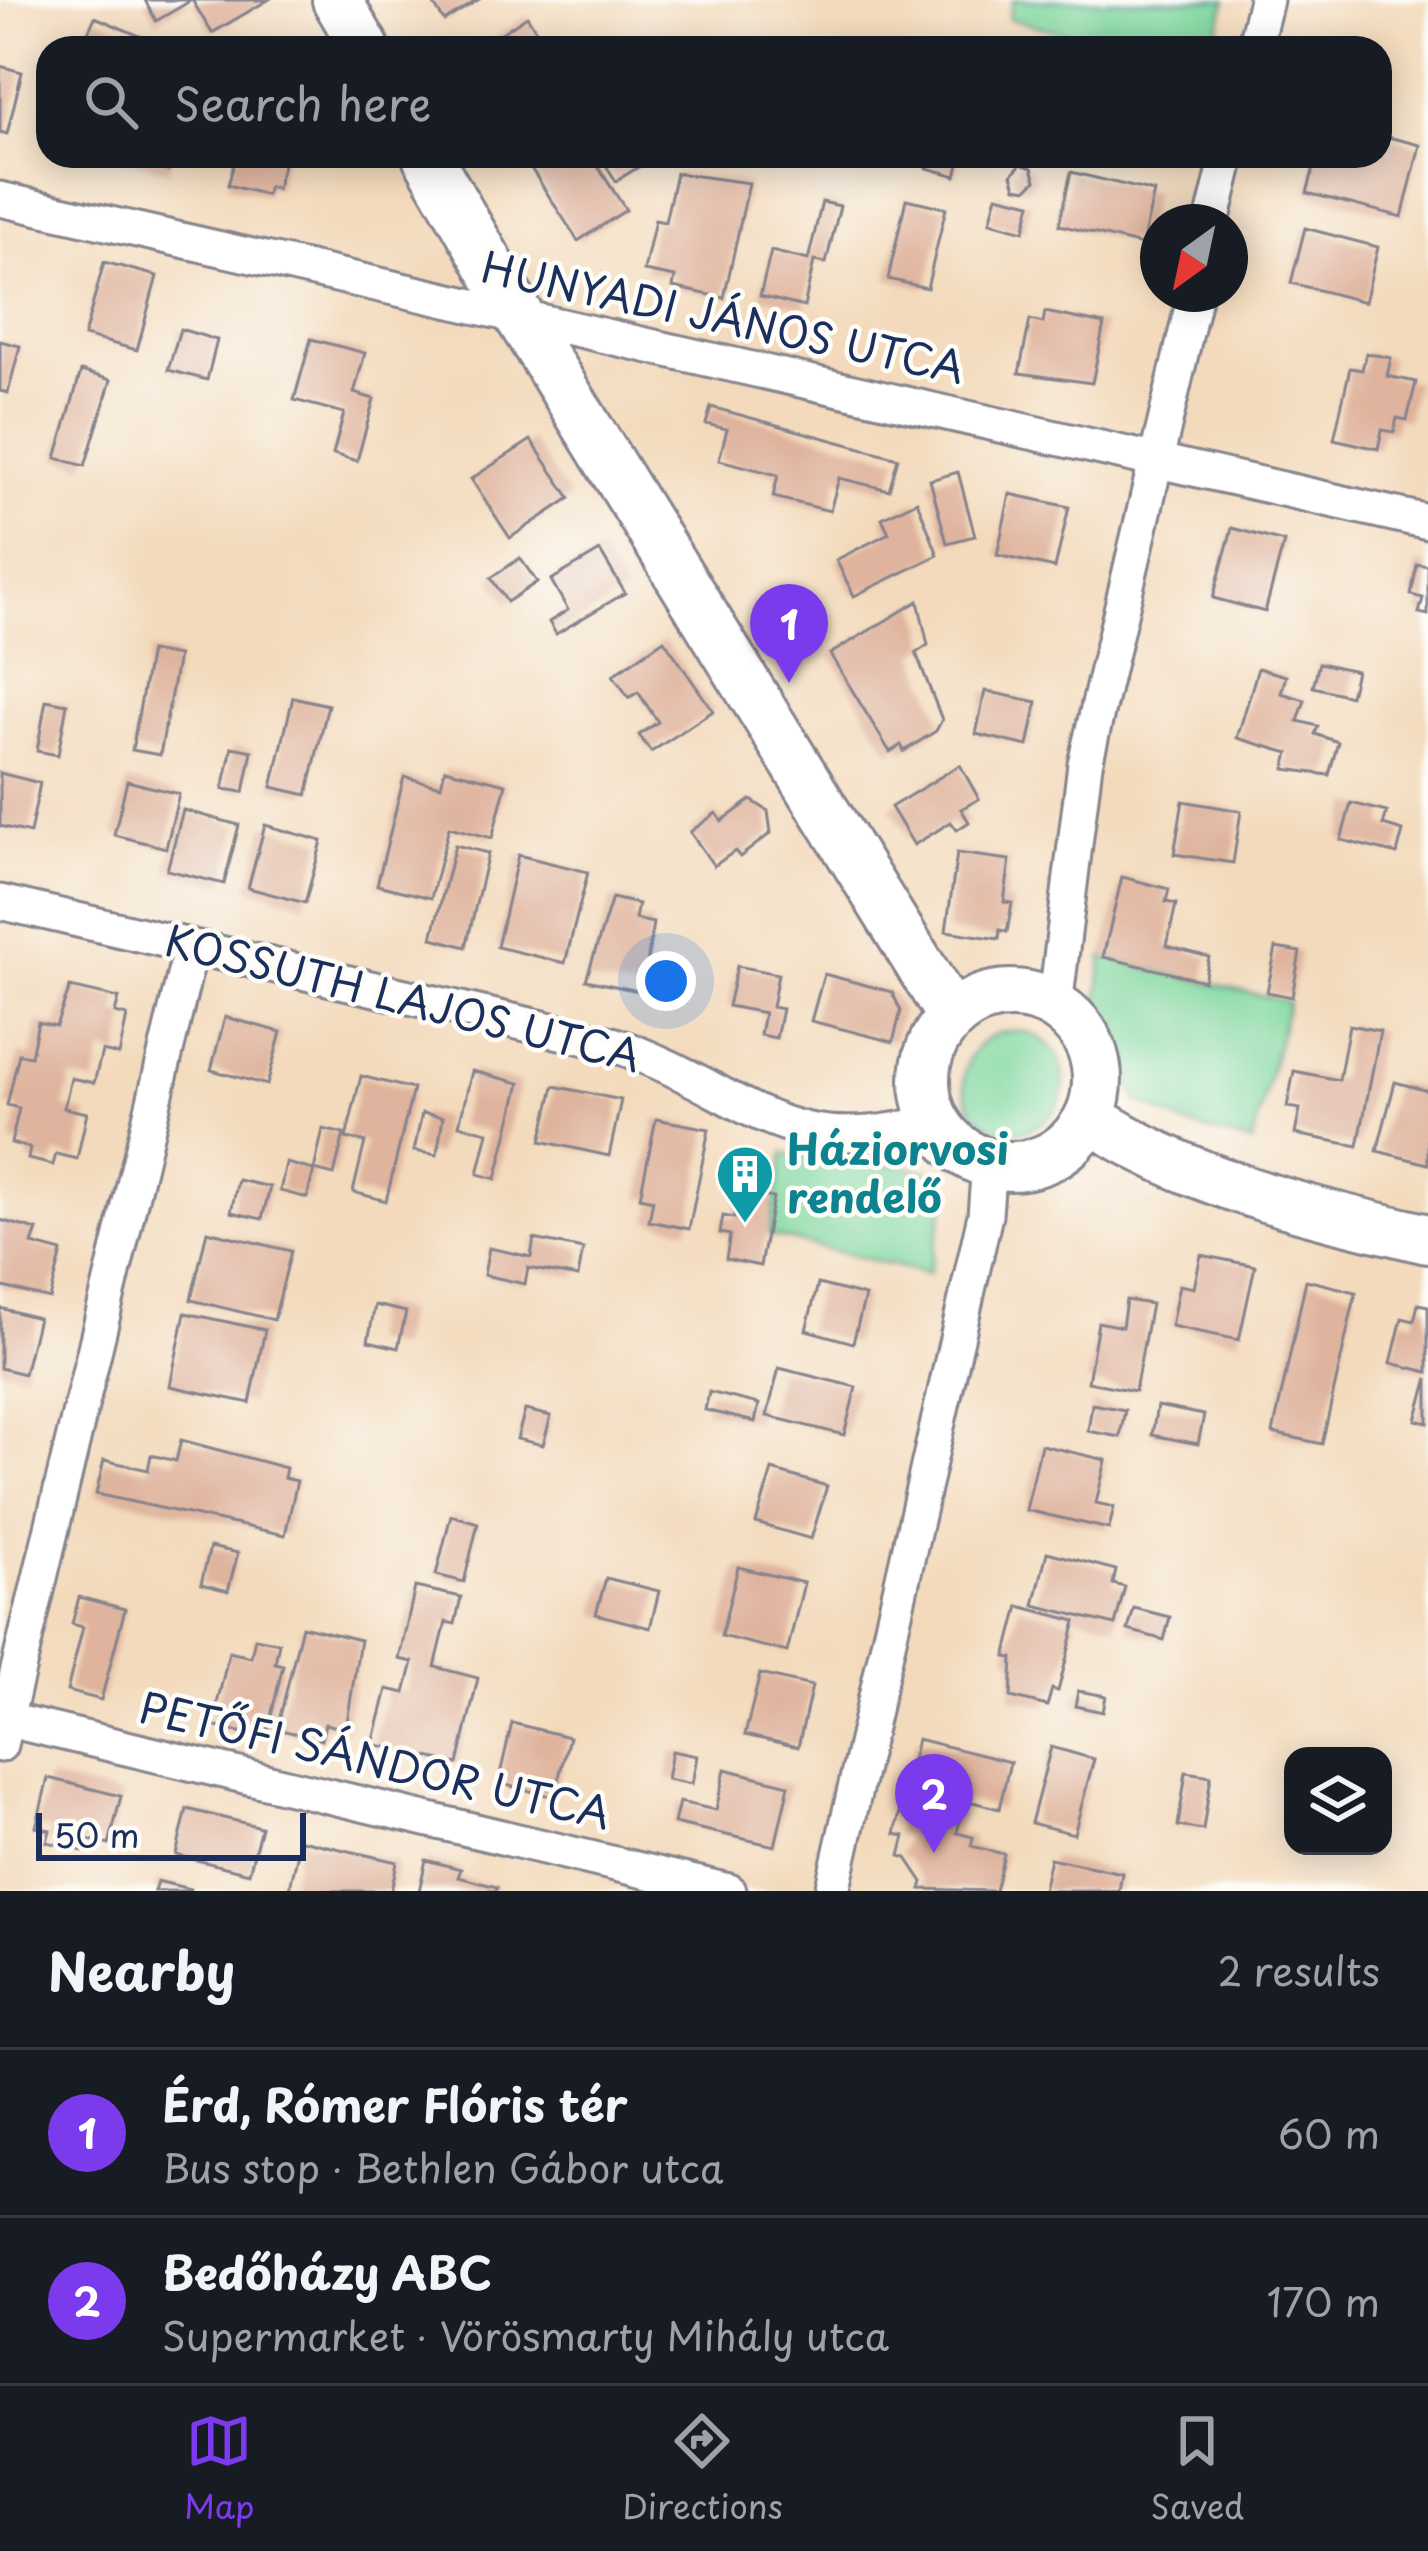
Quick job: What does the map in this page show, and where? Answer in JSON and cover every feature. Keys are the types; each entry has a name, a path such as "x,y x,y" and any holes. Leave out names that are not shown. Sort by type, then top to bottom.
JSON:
{"street":[{"path":"337,0 357,36"},
{"path":"1257,36 1265,0"},
{"path":"434,168 522,321 952,1017"},
{"path":"1216,204 1225,168"},
{"name":"HUNYADI JÁNOS UTCA","path":"0,199 522,321 1156,457 1428,522"},
{"path":"1055,1006 1084,764 1191,312"},
{"name":"KOSSUTH LAJOS UTCA","path":"0,902 612,1044 686,1072 780,1126 850,1136 889,1133 935,1121"},
{"path":"2,1728 190,947"},
{"path":"1002,994 1029,996 1055,1006 1089,1043 1096,1093 1089,1117 1072,1142 1047,1158 1018,1166 989,1163 948,1140 926,1094 925,1066 934,1039 952,1017 975,1001 1002,994"},
{"path":"1089,1117 1133,1147 1201,1176 1318,1213 1428,1239"},
{"path":"832,1891 985,1215 989,1163"},
{"name":"PETŐFI SÁNDOR UTCA","path":"2,1728 729,1891"}],"green space":[{"path":"1013,0 1226,0 1217,36 1076,36 1009,19"},
{"path":"1103,957 1288,1002 1252,1143 1189,1126 1137,1100 1098,1000"},
{"path":"1014,1031 1033,1035 1049,1046 1060,1062 1064,1081 1060,1100 1049,1116 1033,1127 1014,1131 995,1127 979,1116 968,1100 964,1081 968,1062 979,1046 995,1035"},
{"path":"784,1153 914,1168 943,1179 948,1192 928,1274 769,1235"}],"building":[{"path":"145,0 192,0 156,21"},
{"path":"192,0 268,0 212,33"},
{"path":"431,0 478,0 444,21"},
{"path":"527,16 540,36 497,36"},
{"path":"95,17 140,36 86,36"},
{"path":"0,66 22,72 7,134 0,132"},
{"path":"1392,138 1420,145 1402,217 1307,193 1314,168 1392,168"},
{"path":"233,168 282,168 277,189 269,186 266,195 228,185"},
{"path":"531,168 599,168 626,210 578,241"},
{"path":"608,168 637,168 616,181"},
{"path":"927,168 958,168 956,176"},
{"path":"1017,168 1032,168 1036,180 1027,189 1016,187 1012,174"},
{"path":"1071,172 1154,192 1151,204 1140,204 1140,245 1059,225"},
{"path":"676,173 749,183 724,298 673,287 675,277 644,271 655,220 665,222"},
{"path":"997,195 1031,203 1024,231 990,222"},
{"path":"906,199 946,208 927,288 888,279"},
{"path":"822,202 840,206 826,263 814,261 804,307 760,296 771,251 808,260"},
{"path":"1305,228 1378,247 1365,302 1291,283"},
{"path":"104,262 157,276 137,350 84,336"},
{"path":"1045,312 1104,324 1092,383 1019,373 1030,320 1043,323"},
{"path":"180,329 217,340 207,380 168,370"},
{"path":"311,339 365,353 354,393 374,399 357,461 333,454 344,413 294,400"},
{"path":"0,341 20,346 8,393 0,391"},
{"path":"1366,353 1391,358 1387,376 1416,382 1407,420 1397,418 1394,432 1382,430 1378,449 1334,439 1350,368 1362,370"},
{"path":"81,371 111,380 85,466 56,458"},
{"path":"711,407 898,458 889,490 839,478 830,511 773,497 778,475 719,460 727,429 706,424"},
{"path":"531,440 570,498 510,538 471,479"},
{"path":"958,472 975,536 947,543 930,480"},
{"path":"1010,494 1069,507 1055,568 997,555"},
{"path":"917,501 938,555 854,596 836,560 889,533 882,518"},
{"path":"1232,528 1284,542 1265,612 1213,598"},
{"path":"600,551 625,593 556,634 549,622 568,610 551,580"},
{"path":"520,558 537,582 507,602 491,578"},
{"path":"1417,564 1428,566 1428,615 1419,613 1423,598 1411,595"},
{"path":"918,601 928,645 916,653 942,720 936,731 904,751 901,745 890,752 830,654"},
{"path":"664,640 713,711 651,752 639,735 658,722 638,692 629,698 613,675"},
{"path":"150,651 178,656 160,755 132,750"},
{"path":"1319,663 1356,671 1350,696 1313,687"},
{"path":"1258,668 1286,676 1281,693 1305,700 1298,721 1318,726 1315,734 1338,742 1329,775 1285,769 1289,753 1237,738"},
{"path":"985,691 1037,702 1028,746 976,734"},
{"path":"293,697 328,705 307,795 272,787"},
{"path":"46,700 67,704 58,755 37,751"},
{"path":"232,747 252,751 244,792 223,789"},
{"path":"960,765 979,799 961,809 969,822 957,830 951,822 914,845 891,807"},
{"path":"445,769 506,784 492,838 449,827 431,898 377,885 404,777 441,786"},
{"path":"0,773 40,783 30,833 0,826"},
{"path":"127,781 179,794 166,848 114,835"},
{"path":"751,800 768,811 771,833 740,857 735,851 714,866 690,832 716,813 722,821"},
{"path":"1183,801 1241,811 1233,863 1174,854"},
{"path":"1351,803 1387,812 1383,825 1403,831 1397,854 1341,840"},
{"path":"183,810 239,825 224,884 167,870"},
{"path":"265,825 322,841 305,903 248,888"},
{"path":"455,845 488,853 466,947 432,938"},
{"path":"957,853 1010,860 1004,902 1012,903 1007,932 1000,930 999,939 946,931"},
{"path":"518,855 588,872 565,963 497,947"},
{"path":"1122,877 1169,889 1166,902 1176,904 1167,946 1209,957 1204,981 1103,957"},
{"path":"612,898 638,904 635,919 653,923 643,992 586,980"},
{"path":"1276,948 1300,952 1292,997 1267,992"},
{"path":"737,966 778,974 772,1007 782,1009 776,1038 760,1035 764,1013 728,1006"},
{"path":"824,974 892,992 901,1011 893,1042 811,1021"},
{"path":"70,987 119,998 115,1013 127,1016 119,1055 102,1051 94,1083 71,1078 64,1108 87,1113 77,1159 56,1154 53,1165 28,1159 30,1148 11,1143 19,1108 7,1105 19,1054 31,1056 38,1022 56,1026"},
{"path":"225,1017 281,1032 267,1085 211,1070"},
{"path":"1349,1025 1380,1031 1358,1146 1295,1134 1300,1109 1287,1107 1294,1071 1339,1080"},
{"path":"472,1071 520,1083 496,1179 478,1174 488,1132 459,1125"},
{"path":"361,1076 413,1089 386,1201 353,1192 365,1142 346,1138"},
{"path":"1395,1082 1428,1091 1428,1164 1377,1151"},
{"path":"554,1086 621,1100 609,1156 541,1141"},
{"path":"422,1113 443,1117 437,1155 414,1151"},
{"path":"656,1119 709,1129 689,1229 649,1221 653,1200 640,1197"},
{"path":"323,1129 344,1134 334,1175 314,1170"},
{"path":"286,1163 314,1170 307,1198 280,1191"},
{"path":"238,1180 270,1187 262,1219 231,1212"},
{"name":"Háziorvosi rendelő","path":"738,1191 773,1198 760,1266 726,1259 730,1235 720,1233 723,1216 734,1218"},
{"path":"0,1220 37,1230 32,1244 62,1252 50,1299 0,1286"},
{"path":"207,1231 291,1251 274,1320 191,1300"},
{"path":"534,1239 583,1249 578,1277 528,1268 525,1284 484,1275 489,1248 531,1257"},
{"path":"1201,1255 1255,1266 1239,1340 1171,1326 1179,1285 1194,1288"},
{"path":"1306,1280 1356,1292 1322,1444 1273,1433"},
{"path":"818,1284 865,1296 853,1343 806,1330"},
{"path":"1126,1300 1151,1304 1135,1391 1088,1382 1098,1322 1122,1327"},
{"path":"1418,1304 1428,1306 1428,1372 1391,1363 1402,1318 1414,1321"},
{"path":"375,1305 406,1312 398,1348 368,1341"},
{"path":"0,1308 38,1318 24,1374 0,1368"},
{"path":"185,1313 265,1330 250,1403 170,1386"},
{"path":"779,1368 856,1387 844,1435 767,1416"},
{"path":"1428,1378 1428,1423 1416,1420"},
{"path":"709,1392 759,1404 755,1422 705,1410"},
{"path":"1092,1404 1125,1410 1120,1437 1088,1431"},
{"path":"1157,1406 1204,1415 1198,1444 1152,1435"},
{"path":"525,1410 551,1416 543,1445 517,1439"},
{"path":"181,1440 286,1468 284,1478 297,1481 285,1535 96,1494 104,1460 148,1470 151,1455 176,1461"},
{"path":"1041,1445 1106,1460 1096,1503 1114,1507 1109,1529 1026,1510"},
{"path":"772,1470 827,1486 811,1539 756,1523"},
{"path":"451,1515 478,1523 464,1582 436,1575"},
{"path":"210,1547 238,1553 228,1591 201,1584"},
{"path":"1047,1552 1116,1570 1113,1584 1125,1587 1115,1625 1034,1605"},
{"path":"738,1567 804,1583 787,1652 721,1636"},
{"path":"606,1578 659,1591 650,1628 596,1614"},
{"path":"415,1587 461,1597 455,1624 446,1622 435,1667 478,1678 458,1764 373,1744 387,1689 405,1693 413,1662 399,1659"},
{"path":"79,1597 125,1609 101,1700 67,1691 83,1627 72,1624"},
{"path":"1019,1606 1076,1621 1058,1691 1052,1689 1047,1706 1011,1697 1013,1658 1006,1657"},
{"path":"1134,1608 1170,1617 1164,1640 1128,1630"},
{"path":"302,1626 360,1640 346,1729 325,1724 321,1740 277,1729"},
{"path":"255,1638 279,1643 275,1663 283,1665 266,1738 212,1726 229,1652 251,1657"},
{"path":"760,1674 812,1686 798,1747 745,1735"},
{"path":"1078,1691 1106,1696 1103,1712 1075,1706"},
{"path":"512,1723 569,1737 554,1797 498,1783"},
{"path":"917,1739 1010,1762 999,1809 965,1800 957,1833 973,1837 971,1846 1004,1854 995,1891 921,1889 923,1882 907,1858 900,1856 905,1836 895,1834"},
{"path":"1051,1747 1094,1759 1074,1834 1031,1823"},
{"path":"672,1751 697,1756 692,1784 667,1779"},
{"path":"725,1769 789,1785 775,1846 674,1823 679,1802 716,1810"},
{"path":"1186,1772 1211,1776 1203,1830 1178,1826"},
{"path":"48,1778 121,1796 109,1845 86,1839 83,1851 47,1842 50,1830 36,1827"},
{"path":"187,1809 261,1827 249,1873 176,1855"},
{"path":"301,1840 397,1862 391,1891 289,1891"},
{"path":"1050,1858 1122,1873 1119,1891 1043,1891"},
{"path":"426,1860 461,1869 458,1877 497,1887 496,1891 419,1891"},
{"path":"157,1881 190,1889 190,1891 154,1891"}],"place":[{"name":"Érd, Rómer Flóris tér","path":"789,683"},
{"name":"Háziorvosi rendelő","path":"745,1225"},
{"name":"Bedőházy ABC","path":"934,1853"}]}
